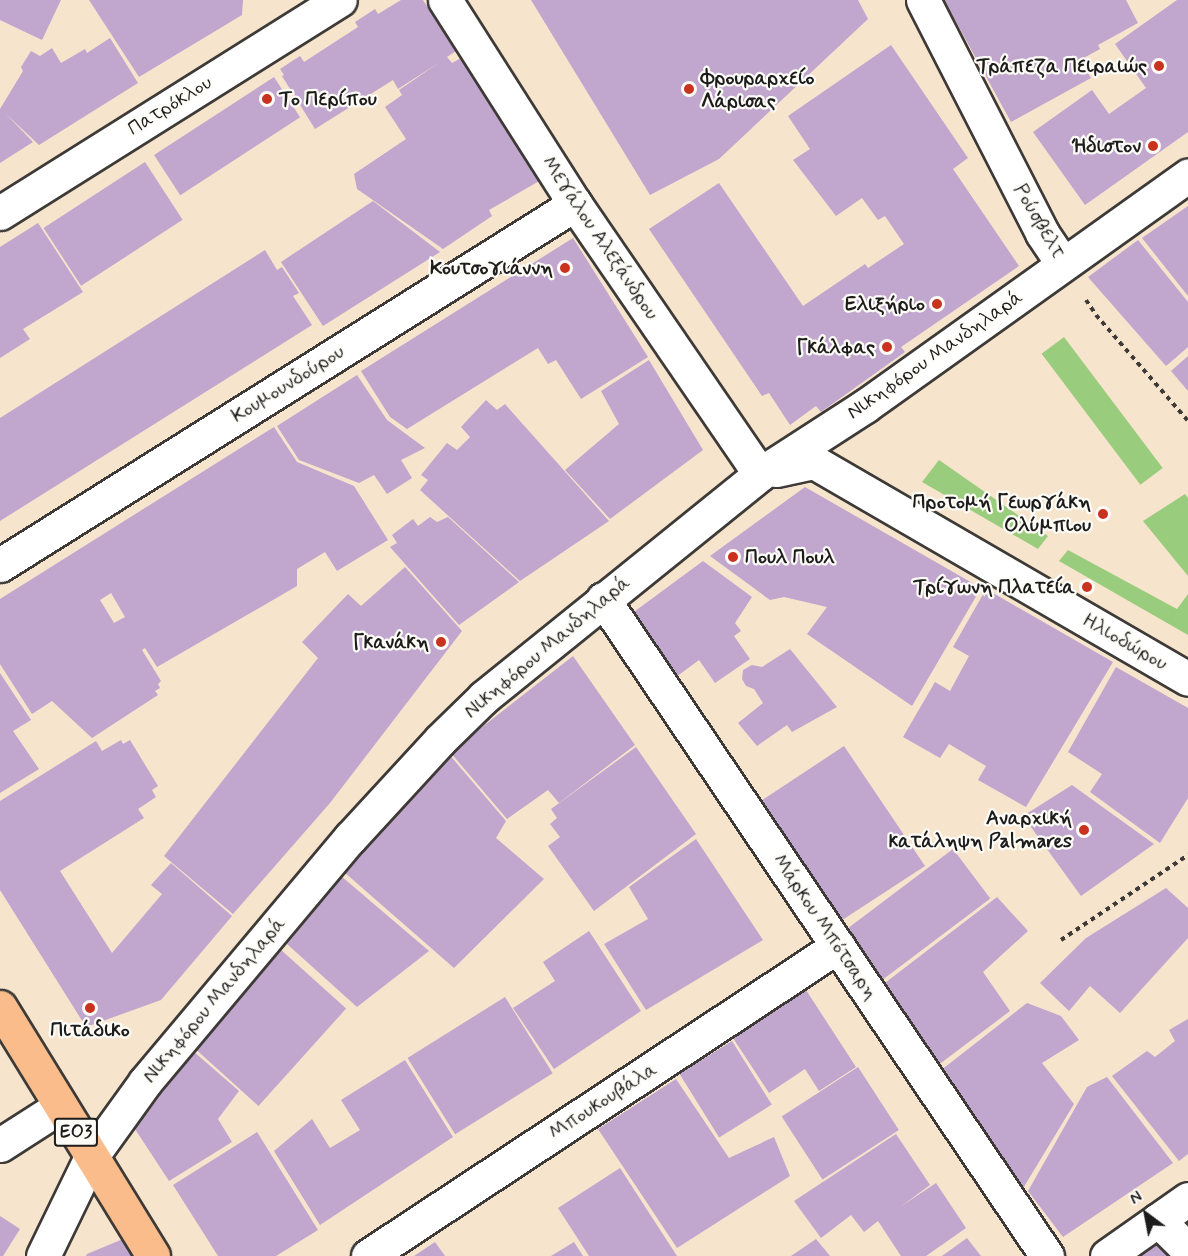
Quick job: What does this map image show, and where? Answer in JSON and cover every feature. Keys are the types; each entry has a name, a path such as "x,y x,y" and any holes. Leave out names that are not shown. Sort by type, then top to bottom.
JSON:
{"main road":[{"name":"ΕΟ3","path":"0,1007 153,1256"}],"street":[{"name":"Πατρόκλου","path":"0,213 340,0"},
{"name":"Μεγάλου Αλεξάνδρου","path":"445,0 575,204 760,474"},
{"name":"Ρούσβελτ","path":"923,0 1042,233 1063,264"},
{"name":"Νικηφόρου Μανδηλαρά","path":"814,450 1063,264 1188,176"},
{"name":"Κουμουνδούρου","path":"0,565 575,204"},
{"path":"760,474 814,450"},
{"name":"Ηλιοδώρου","path":"814,450 1188,679"},
{"name":"Νικηφόρου Μανδηλαρά","path":"43,1256 91,1156 145,1082 350,838 403,780 507,676 760,474"},
{"name":"Μάρκου Μπότσαρη","path":"603,599 1047,1256"},
{"name":"Μπουκουβάλα","path":"368,1256 838,946"},
{"path":"0,1145 61,1106"},
{"path":"1107,1256 1188,1199"},
{"path":"1158,1220 1188,1250"}],"path":[{"name":"Ρούσβελτ","path":"1063,264 1096,315 1188,421"},
{"path":"1061,940 1188,855"}],"green space":[{"path":"1064,337 1163,468 1140,485 1042,354"},
{"path":"939,460 1048,536 1038,549 922,482"},
{"path":"1185,494 1188,498 1188,576 1143,521"},
{"path":"1068,550 1177,609 1188,594 1188,635 1059,561"}],"building":[{"path":"0,0 61,0 42,40 0,20"},
{"path":"89,0 243,0 242,15 139,77"},
{"path":"401,0 423,0 456,51 447,57 452,63 461,58 541,180 489,210 492,216 443,249 357,189 354,174 406,139 385,107 402,95 399,90 440,62 398,89 393,80 315,129 280,69 300,56 304,62 358,27 355,22 375,9 378,14"},
{"name":"Φρουραρχείο Λάρισας","path":"531,0 858,0 868,19 719,159 650,195"},
{"path":"944,0 1126,0 1138,23 1098,45 1100,49 1080,60 1091,78 1011,122"},
{"path":"1177,0 1188,0 1188,132 1085,205 1033,132 1092,90 1109,114 1146,88 1115,44"},
{"path":"110,38 138,83 39,145 6,114 33,142 0,163 0,109 23,71 21,67 31,51 40,56 52,48 61,63 85,49 87,53"},
{"path":"891,45 968,158 953,169 1019,266 901,347 905,352 821,412 816,406 790,425 769,393 762,396 649,229 719,183 803,306 865,264 868,268 904,244 885,216 878,220 862,198 836,216 793,160 810,149 788,116"},
{"path":"274,77 300,117 180,195 154,155"},
{"path":"145,162 183,220 81,286 44,228"},
{"path":"373,201 440,252 323,326 281,262"},
{"path":"1188,206 1188,296 1142,238"},
{"path":"38,223 83,292 23,329 30,339 0,358 0,247"},
{"path":"573,238 648,357 581,399 556,360 548,364 538,348 407,429 390,417 361,371"},
{"path":"1138,240 1188,302 1188,347 1166,366 1088,277"},
{"path":"265,250 277,270 282,267 299,293 293,296 312,325 0,521 0,418"},
{"path":"1188,356 1188,391 1171,371"},
{"path":"649,360 703,450 610,519 565,470 619,424 601,391"},
{"path":"357,375 387,420 425,448 401,460 412,478 387,494 374,475 359,483 299,460 277,426"},
{"path":"486,400 497,410 505,404 609,521 520,581 420,490 428,480 421,475 447,443 457,450 470,437 461,427"},
{"path":"274,427 297,462 354,486 388,540 337,571 325,552 297,569 297,586 157,667 145,648 142,650 161,681 158,684 160,688 155,691 158,695 92,738 52,701 32,714 0,664 0,599","holes":["111,593 125,617 114,623 100,600"]},
{"path":"805,487 981,588 912,706 807,634 827,607 784,597 770,600 710,556"},
{"path":"430,517 437,522 448,517 519,582 459,625 390,547 397,543 392,535 413,519 418,526"},
{"path":"703,561 752,597 735,623 741,631 734,636 750,659 715,683 699,660 672,680 627,617"},
{"path":"405,567 462,631 330,803 233,914 164,856 318,658 302,642 348,594 361,606"},
{"path":"986,589 1113,662 1026,807 978,780 986,766 949,744 940,758 903,737 935,682 950,691 969,656 953,647"},
{"path":"790,649 837,707 792,732 787,725 757,746 738,723 763,703 754,689 746,686 742,679 743,670 752,665 762,667"},
{"path":"573,656 635,745 559,803 548,790 507,819 450,752"},
{"path":"1116,667 1188,708 1188,798 1160,843 1090,792 1102,774 1068,752"},
{"path":"0,673 31,720 13,731 39,769 0,793"},
{"path":"121,740 123,744 130,740 158,786 152,790 156,797 138,809 144,818 60,871 112,953 162,894 151,885 171,863 232,916 161,1000 86,1027 0,890 0,801 96,741 102,751"},
{"path":"844,746 925,866 833,926 757,812 765,806 761,801"},
{"path":"636,747 696,834 594,911 548,846 560,837 550,824 557,818 551,809"},
{"path":"448,753 506,821 496,838 544,879 454,968 344,872 422,778"},
{"name":"Αναρχική κατάληψη Palmares","path":"1072,785 1154,844 1081,896 1023,816"},
{"path":"696,839 763,940 646,1010 604,944 648,919 629,887"},
{"path":"953,849 990,899 881,981 844,931"},
{"path":"341,876 429,951 357,1007 287,944"},
{"path":"1166,888 1188,908 1188,938 1120,1013 1090,986 1069,1011 1040,983 1086,938"},
{"path":"997,897 1028,931 983,972 1010,1011 937,1066 881,986"},
{"path":"589,931 641,1011 554,1069 513,1008 555,981 543,962"},
{"path":"280,949 346,1009 258,1106 192,1046"},
{"path":"806,990 856,1067 819,1091 805,1069 769,1093 733,1038"},
{"path":"505,997 553,1073 455,1134 407,1058"},
{"path":"1027,1003 1061,1016 1079,1040 1042,1063 1074,1104 1022,1190 940,1071"},
{"path":"1188,1019 1188,1154 1179,1161 1112,1076 1147,1051 1155,1057 1175,1041 1169,1030"},
{"path":"732,1041 772,1105 719,1137 679,1074"},
{"path":"193,1051 239,1091 218,1119 232,1142 169,1181 135,1129"},
{"path":"405,1060 453,1137 320,1225 274,1151 312,1119 330,1148 360,1130 341,1100"},
{"path":"858,1067 899,1130 823,1179 782,1117"},
{"path":"1107,1077 1173,1163 1063,1237 1028,1191 1087,1087"},
{"path":"676,1079 729,1158 774,1137 790,1176 677,1248 598,1129"},
{"path":"257,1132 318,1230 276,1256 218,1256 173,1185"},
{"path":"896,1134 930,1185 900,1207 936,1183 966,1228 926,1256 901,1256 878,1221 864,1232 851,1215 821,1238 794,1201"},
{"path":"620,1168 677,1256 589,1256 558,1208"},
{"path":"0,1216 20,1229 3,1256 0,1256"},
{"path":"1163,1237 1180,1256 1137,1256"},
{"path":"967,1238 981,1256 942,1256"},
{"path":"123,1239 133,1256 86,1256 87,1254"},
{"path":"816,1239 830,1256 791,1256"},
{"path":"435,1242 445,1256 414,1256"},
{"path":"574,1242 583,1256 551,1256"}],"place":[{"name":"Τράπεζα Πειραιώς","path":"1159,66"},
{"name":"Φρουραρχείο Λάρισας","path":"689,89"},
{"name":"Το Περίπου","path":"267,99"},
{"name":"Ήδιστον","path":"1153,146"},
{"name":"Κουτσογιάννη","path":"565,268"},
{"name":"Ελιξήριο","path":"937,304"},
{"name":"Γκάλφας","path":"887,347"},
{"name":"Προτομή Γεωργάκη Ολύμπιου","path":"1103,514"},
{"name":"Πουλ Πουλ","path":"733,557"},
{"name":"Τρίγωνη Πλατεία","path":"1087,587"},
{"name":"Γκανάκη","path":"441,642"},
{"name":"Αναρχική κατάληψη Palmares","path":"1084,830"},
{"name":"Πιτάδικο","path":"90,1008"}]}
